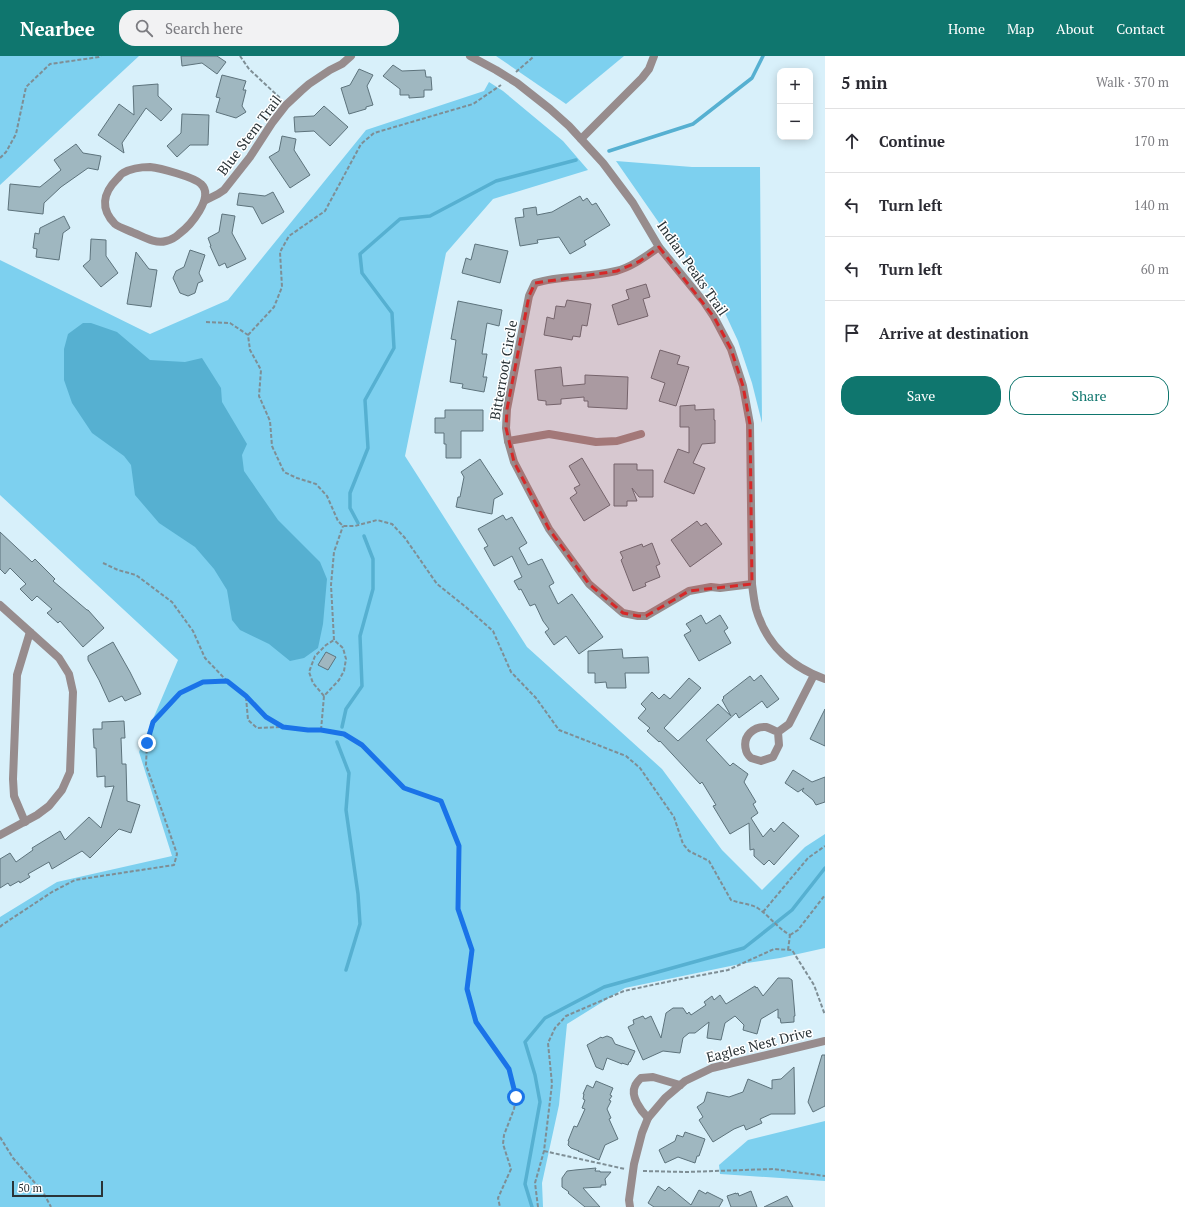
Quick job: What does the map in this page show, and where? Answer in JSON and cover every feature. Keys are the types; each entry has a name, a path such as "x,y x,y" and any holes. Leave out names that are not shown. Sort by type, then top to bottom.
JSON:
{"street":[{"name":"Blue Stem Trail","path":"206,200 206,192 202,184 178,174 159,168 150,167 136,168 123,173 111,185 105,203 109,217 117,226 155,241 165,241 178,236 187,227 206,200 224,190 250,157 272,123 286,105 309,84 342,64 351,56"},
{"name":"Indian Peaks Trail","path":"470,56 508,78 550,109 569,126 603,163 633,203 659,247 704,302 714,317 731,349 743,386 750,424 752,584 756,609 766,633 781,654 798,667 825,679"},
{"path":"581,139 642,78 654,56"},
{"name":"Bitterroot Circle","path":"659,247 640,261 617,271 593,275 548,279 535,283 529,296 507,409 506,428 508,441 514,462 550,528 589,584 623,613 646,616 689,591 711,587 720,588 752,584"},
{"path":"508,441 549,434 596,442 617,441 641,434"},
{"path":"0,605 59,658 69,674 73,692 70,772 62,790 49,806 37,815 0,835"},
{"path":"25,822 14,796 13,779 18,675 30,632"},
{"path":"778,732 789,724 814,675"},
{"path":"767,727 778,732 779,745 773,757 761,761 751,758 746,750 746,739 752,730 767,727"},
{"name":"Eagles Nest Drive","path":"630,1207 629,1200 633,1171 642,1133 648,1118 665,1098 685,1081 712,1068 825,1041"},
{"path":"648,1118 636,1102 634,1094 634,1087 641,1078 654,1077 680,1086"}],"path":[{"path":"0,158 6,152 16,134 26,87 50,64 99,58 101,56"},
{"path":"240,56 249,69 286,105"},
{"path":"248,335 274,307 282,287 280,252 289,236 325,211 361,144 374,133 474,104 500,86 534,56"},
{"path":"206,322 230,323 248,335 250,350 261,370 259,396 270,421 272,446 284,472 296,478 316,484 327,496 338,521 343,526 356,526 377,520 392,524 405,538 437,584 493,631 511,672 536,698 559,730 626,756 640,768 674,817 683,844 689,851 709,861 731,900 754,907 763,912 780,930 790,935"},
{"path":"321,730 324,696 339,680 344,671 346,659 342,648 334,640 331,584 334,552 343,526"},
{"path":"103,564 136,575 172,602 193,631 205,658 227,681 246,696 266,717 283,727"},
{"path":"324,696 313,683 309,672 316,656 326,645 334,640"},
{"path":"0,927 52,892 74,880 174,865 177,854 146,765 147,743 153,722 180,693 203,682 227,681"},
{"path":"246,696 248,720 257,728 283,727 321,730 344,734 362,745 404,788 441,801 459,846 458,909 472,950 467,989 476,1022 509,1069 516,1097 514,1109 502,1144 511,1169 498,1198 500,1207"},
{"path":"763,912 808,858 825,846"},
{"path":"790,935 798,930 825,895"},
{"path":"788,950 790,935"},
{"path":"538,1207 535,1183 544,1151 552,1084 548,1043 555,1028 566,1016 624,991 728,970 774,949 792,950 814,985 825,1015"},
{"path":"0,1137 13,1158 43,1192 52,1207"},
{"path":"544,1151 633,1171 686,1172 773,1169 825,1176"}],"highlighted area":[{"path":"659,247 714,317 731,349 743,386 750,424 752,584 689,591 646,616 638,616 623,613 589,584 549,529 514,462 506,428 507,409 529,296 535,283 617,271 640,261"}],"shaded area":[{"path":"0,56 139,56 0,185"},
{"path":"496,56 624,56 566,104"},
{"path":"489,82 503,91 563,141 588,170 493,199 446,253 405,456 527,647 662,769 722,850 762,890 805,847 825,834 825,948 625,988 567,1024 559,1105 542,1183 543,1207 0,1207 0,917 57,882 172,856 139,752 178,660 0,495 0,260 150,334 228,300 366,130 484,91"},
{"path":"616,161 692,167 760,167 762,423 752,383 738,341 724,311 683,253 664,230"},
{"path":"83,323 91,323 117,332 150,360 185,362 202,358 221,388 222,402 247,444 242,455 244,471 278,520 320,562 327,579 323,624 318,648 304,658 290,661 269,644 240,630 232,620 227,590 214,569 195,547 159,523 135,495 131,465 124,456 92,433 72,403 64,380 64,349 68,334"},
{"path":"825,1121 825,1181 720,1174 719,1165 748,1140"}],"building":[{"path":"181,56 217,56 226,62 217,74 202,63 182,66"},
{"path":"393,65 402,71 425,70 426,77 431,77 432,90 424,90 424,97 409,98 409,95 400,95 400,89 383,76"},
{"path":"359,69 373,75 367,86 373,105 366,107 366,109 349,114 341,88 350,85"},
{"path":"222,75 246,81 243,90 246,90 242,106 246,112 236,118 216,112 220,98 216,97"},
{"path":"158,84 158,96 172,109 161,121 146,108 122,143 124,153 98,135 119,104 134,115 133,86"},
{"path":"324,106 348,127 330,146 314,131 295,132 294,117 314,116"},
{"path":"182,114 209,115 208,145 190,145 177,157 167,146 181,133"},
{"path":"282,136 296,139 294,150 310,175 290,188 269,157 279,151"},
{"path":"76,144 83,153 101,156 98,170 88,168 61,187 44,203 43,214 8,210 10,184 40,187 61,170 54,160"},
{"path":"273,192 284,212 262,224 253,207 237,205 239,193 265,196"},
{"path":"580,196 583,201 587,198 592,205 596,203 610,225 584,241 586,245 570,254 559,237 537,240 538,243 520,246 515,218 524,217 523,209 536,207 537,215 552,212"},
{"path":"222,214 235,216 232,233 246,259 227,268 225,263 219,266 208,238 219,232"},
{"path":"64,216 70,228 63,233 59,260 36,257 37,249 33,248 35,233 39,234 40,228"},
{"path":"91,239 106,240 106,256 118,273 101,287 83,266 90,260"},
{"path":"475,244 508,251 500,283 462,273 466,258 471,260"},
{"path":"190,250 205,255 199,273 203,281 198,283 195,293 188,296 180,293 173,278 176,271 184,267"},
{"path":"136,252 149,269 157,270 151,307 127,304"},
{"path":"646,284 650,297 643,299 648,316 618,325 612,305 629,299 626,290"},
{"path":"567,300 591,304 587,326 582,325 580,337 573,336 572,340 544,335 547,317 554,319 556,306 565,307"},
{"path":"458,301 502,310 499,326 487,323 482,354 487,354 483,377 487,377 484,392 462,388 463,384 450,382 456,340 451,339"},
{"path":"660,350 680,356 677,364 689,367 676,406 659,401 665,383 651,378"},
{"path":"561,367 563,386 585,384 585,375 628,377 627,409 588,407 588,401 584,401 584,397 561,399 561,404 546,405 546,401 538,400 535,370"},
{"path":"695,405 695,410 714,409 715,443 702,444 693,463 705,468 694,494 664,482 678,449 689,453 689,427 680,427 680,406"},
{"path":"445,410 483,410 483,431 461,431 461,458 446,458 444,433 435,433 435,418 445,418"},
{"path":"582,458 610,505 584,521 570,498 577,493 574,488 580,485 569,466"},
{"path":"480,459 503,494 494,499 492,514 456,507 458,497 460,497 464,477 461,472"},
{"path":"614,464 637,464 637,470 653,470 653,497 639,497 632,488 637,501 627,501 627,506 614,506"},
{"path":"503,515 506,520 512,517 527,543 519,548 528,565 542,559 554,583 549,586 558,604 572,594 603,637 579,654 566,636 554,645 545,632 549,629 543,621 535,604 530,606 521,589 519,590 514,581 522,577 512,556 494,566 484,548 488,546 478,529"},
{"path":"697,521 701,526 706,523 722,544 690,567 671,540"},
{"path":"0,532 32,562 35,559 55,579 53,581 88,610 104,628 83,647 60,621 58,623 47,613 52,609 37,596 32,601 20,589 26,584 10,568 5,574 0,569"},
{"path":"652,543 660,564 656,566 660,577 645,583 646,586 633,591 621,560 623,558 620,552 642,544 643,547"},
{"path":"701,615 706,624 720,615 728,628 724,631 731,643 699,661 684,635 691,631 686,624"},
{"path":"113,642 141,694 125,701 122,696 109,702 88,660 88,656"},
{"path":"622,649 623,658 648,657 649,673 625,673 626,688 607,688 606,682 595,683 595,673 588,673 588,651"},
{"path":"326,652 336,657 328,670 318,665"},
{"path":"761,675 779,699 767,708 762,701 739,718 736,713 706,740 730,766 733,763 748,774 744,782 756,802 753,804 758,813 751,818 763,837 771,828 774,832 783,822 799,836 774,865 769,860 764,865 754,856 754,849 750,850 749,823 730,834 713,806 716,805 702,782 700,784 660,741 659,742 647,731 650,728 638,718 646,709 641,704 652,692 659,699 664,694 670,699 689,678 701,688 664,728 678,741 718,704 731,716 722,700 724,698 723,697 750,676 754,681"},
{"path":"825,709 825,746 810,739"},
{"path":"124,721 125,738 121,738 122,764 126,764 127,801 140,805 131,833 119,829 90,858 82,851 52,869 49,862 28,874 30,877 20,883 19,881 10,886 8,883 0,888 0,859 10,853 16,862 33,850 32,848 60,831 65,840 89,817 101,828 114,786 105,787 105,776 97,777 96,748 94,748 93,729 102,729 102,722"},
{"path":"793,770 812,782 825,777 825,802 816,805 813,800 802,791 804,788 798,792 785,783"},
{"path":"778,978 789,978 792,980 795,1016 794,1022 781,1023 780,1018 778,1018 778,1009 761,1019 757,1034 743,1030 744,1025 735,1016 725,1023 721,1040 707,1038 709,1022 695,1033 689,1033 683,1038 680,1053 663,1051 643,1060 628,1027 634,1024 633,1020 643,1016 645,1019 651,1016 661,1038 666,1013 673,1008 683,1008 687,1014 689,1012 691,1015 706,1005 704,1002 712,996 714,1000 720,995 726,1004 755,986 763,996"},
{"path":"607,1036 612,1038 615,1044 635,1051 628,1065 607,1058 603,1070 596,1067 587,1045 601,1037"},
{"path":"822,1055 825,1055 825,1106 813,1112 808,1102"},
{"path":"794,1067 795,1114 771,1114 760,1119 762,1123 746,1130 744,1125 734,1129 713,1142 699,1120 703,1117 697,1107 704,1102 707,1092 729,1097 743,1092 748,1079 772,1089 772,1080 781,1079"},
{"path":"596,1081 613,1088 610,1095 612,1096 609,1100 611,1101 607,1109 611,1118 609,1119 618,1139 605,1145 599,1160 571,1148 568,1145 568,1141 574,1126 577,1127 585,1109 582,1108 585,1100 583,1099 583,1094 587,1085 593,1088"},
{"path":"685,1132 705,1139 695,1163 678,1157 665,1163 659,1150 675,1141 677,1135 683,1137"},
{"path":"596,1168 595,1171 611,1172 605,1179 606,1185 601,1185 601,1187 583,1188 600,1207 585,1207 562,1187 562,1178 567,1171"},
{"path":"658,1186 665,1191 669,1187 691,1205 699,1190 706,1194 707,1192 723,1200 719,1207 654,1207 648,1203"},
{"path":"751,1191 757,1207 731,1207 727,1196 738,1193 739,1196"},
{"path":"787,1196 793,1207 764,1207"}],"waterway":[{"path":"609,151 693,124 752,78 763,56"},
{"path":"358,523 350,508 350,493 368,448 365,400 394,348 392,313 362,273 360,254 400,219 430,216 496,181 576,160"},
{"path":"342,727 346,709 362,686 360,636 373,589 373,559 364,536"},
{"path":"337,742 349,773 346,810 358,894 360,924 346,970"},
{"path":"532,1207 525,1184 540,1102 535,1075 525,1042 545,1018 604,987 744,948 792,910 825,868"}],"route":[{"path":"147,743 153,722 180,693 203,682 227,681 246,696 266,717 283,727 321,730 344,734 362,745 404,788 441,801 459,846 458,909 472,950 467,989 476,1022 509,1069 516,1097"}]}
